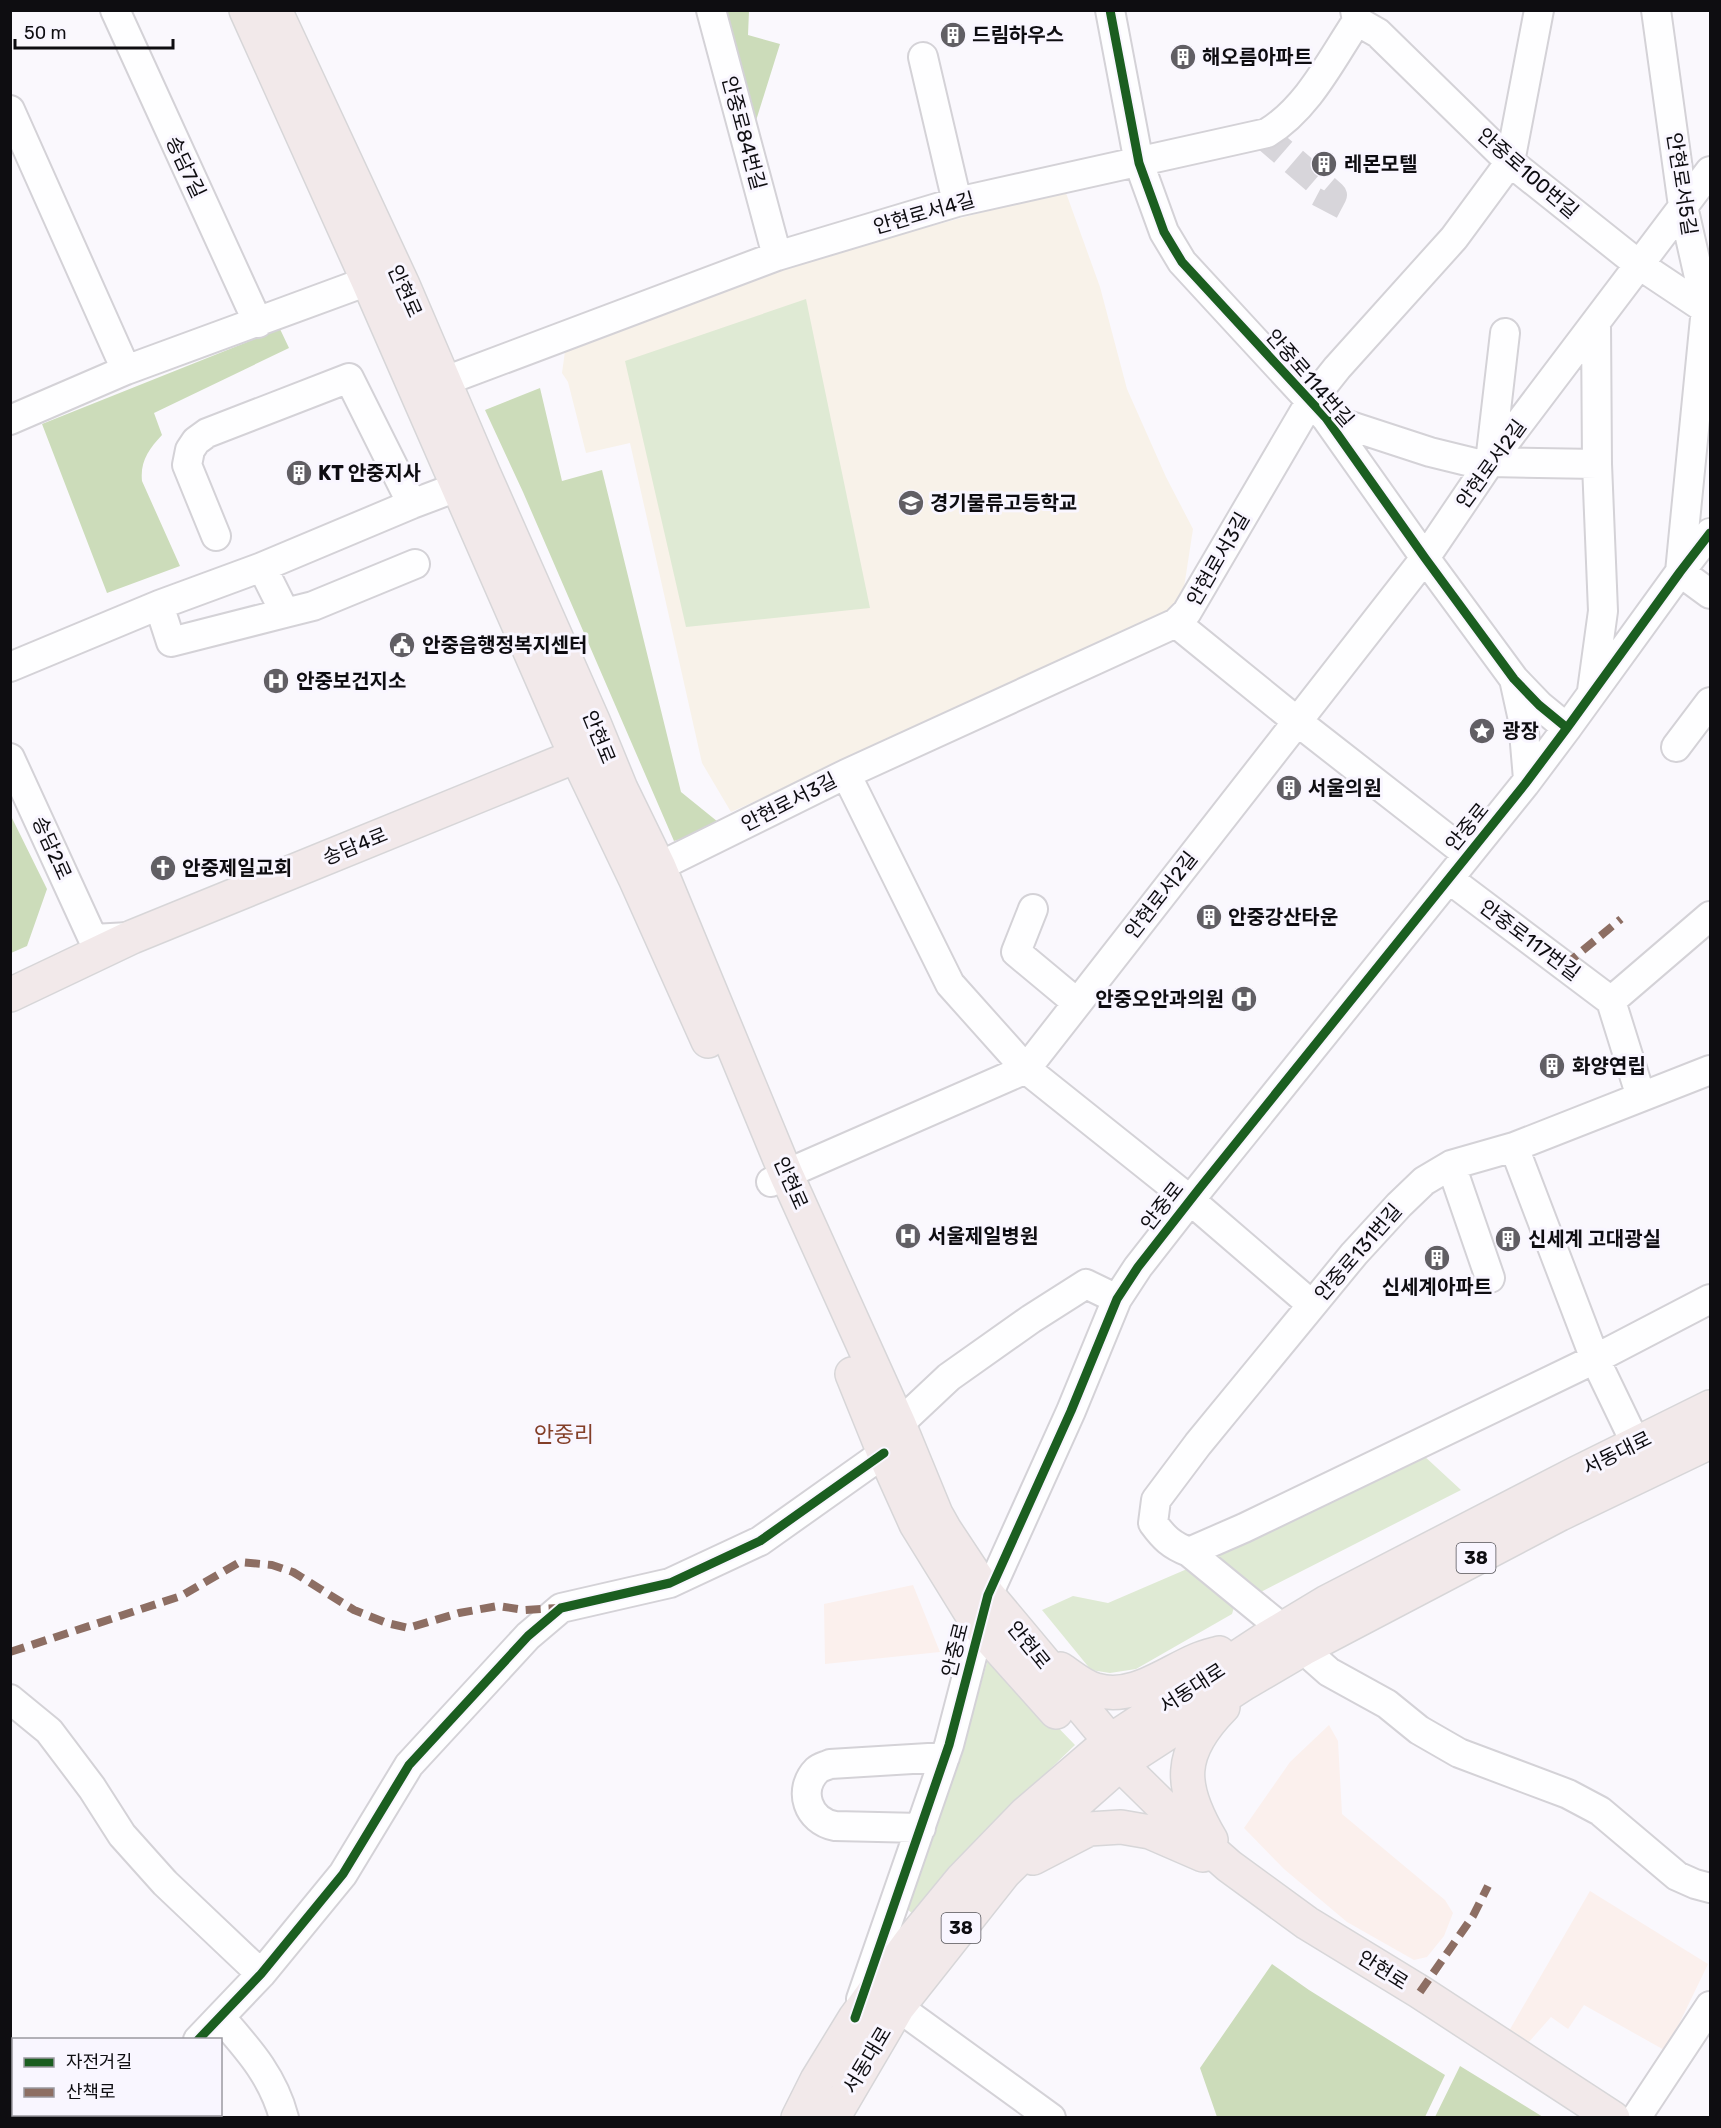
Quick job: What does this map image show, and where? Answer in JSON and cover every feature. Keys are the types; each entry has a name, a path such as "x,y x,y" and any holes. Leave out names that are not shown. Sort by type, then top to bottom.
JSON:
{"main road":[{"name":"안현로","path":"246,10 368,281 431,388 585,739 647,873 779,1178 884,1453 916,1524 979,1626 1178,1821 1229,1866 1307,1923 1430,1998 1613,2118"},
{"name":"안현로","path":"275,10 403,285 431,388"},
{"name":"송담4로","path":"10,995 132,937 585,739"},
{"name":"송담4로","path":"10,977 93,939 585,739"},
{"name":"안현로","path":"779,1178 899,1424 940,1522 988,1595 1035,1653 1108,1753"},
{"name":"서동대로","path":"798,2118 817,2080 855,2018 911,1941 962,1880 1025,1814 1108,1753 1283,1640 1328,1602 1710,1407"},
{"name":"서동대로","path":"833,2118 898,2007 1004,1873 1068,1810 1108,1753 1245,1683 1283,1640 1560,1514 1710,1442"},
{"path":"1035,1653 1086,1685 1096,1690 1112,1692 1126,1691 1150,1683 1198,1659 1283,1640"},
{"path":"1229,1866 1213,1843 1192,1804 1187,1772 1188,1762 1203,1731 1214,1715 1245,1683"},
{"path":"1004,1873 1089,1829 1121,1827 1150,1832 1229,1866"}],"street":[{"name":"송담7길","path":"115,10 258,323"},
{"name":"안중로84번길","path":"711,10 777,256"},
{"name":"안중로114번길","path":"1110,10 1139,163 1164,232 1182,262 1318,410 1514,680 1567,728"},
{"name":"안현로서3길","path":"647,873 846,774 1176,623 1187,612 1318,410 1337,368 1454,238 1510,162 1539,10"},
{"name":"안현로서5길","path":"1656,10 1683,206 1708,310 1680,572"},
{"name":"안현로서4길","path":"431,388 777,256 957,202 1268,133 1285,122 1314,86 1356,16"},
{"name":"안중로100번길","path":"1356,16 1378,33 1510,162 1638,264 1708,310"},
{"path":"923,57 957,202"},
{"path":"10,110 126,370"},
{"path":"1683,206 1710,171"},
{"name":"안현로서2길","path":"779,1178 1026,1069 1076,1002 1425,558 1488,464 1683,206"},
{"path":"10,420 126,370 368,281"},
{"path":"1394,305 1420,294"},
{"name":"안중로","path":"1591,696 1603,611 1597,464 1596,324"},
{"path":"1488,464 1505,333"},
{"path":"216,536 188,465 190,450 196,441 207,433 349,378 412,504"},
{"path":"1318,410 1430,452 1488,464 1597,464"},
{"path":"10,667 262,567 470,480"},
{"name":"안중로","path":"855,2018 945,1757 988,1595 1066,1421 1116,1299 1190,1200 1528,779 1710,533"},
{"path":"159,606 171,642 314,606 415,564"},
{"path":"262,567 285,613"},
{"path":"1680,572 1710,594"},
{"path":"1603,611 1647,618"},
{"path":"1176,623 1298,722"},
{"path":"1514,680 1523,720 1528,779"},
{"path":"1676,747 1710,702"},
{"name":"안중로","path":"1298,722 1467,854"},
{"name":"송담2로","path":"10,758 93,939"},
{"path":"846,774 950,984 1026,1069"},
{"name":"안중로117번길","path":"1449,879 1611,1001"},
{"path":"1033,909 1016,952 1076,1002"},
{"path":"1641,1097 1611,1001 1710,916"},
{"path":"93,939 132,937"},
{"name":"안중로","path":"1026,1069 1190,1200"},
{"name":"안중로131번길","path":"1190,1200 1312,1305 1399,1205 1424,1181 1451,1165 1514,1147 1710,1070"},
{"path":"1514,1147 1595,1359 1636,1444"},
{"path":"1451,1165 1490,1278"},
{"path":"899,1424 949,1377 1031,1319 1086,1284 1116,1299"},
{"path":"1189,1552 1244,1528 1595,1359 1710,1299"},
{"path":"1312,1305 1198,1444 1156,1500 1153,1523 1175,1547 1189,1552 1283,1640 1329,1672 1386,1704 1429,1736 1459,1753 1568,1794 1600,1811 1677,1876 1710,1888"},
{"path":"200,2038 261,1974 343,1874 409,1765 528,1636 561,1608 670,1583 760,1541 884,1453"},
{"path":"10,1699 49,1731 92,1788 122,1835 165,1883 261,1974"},
{"path":"921,1828 823,1824 815,1817 809,1806 807,1795 810,1780 818,1769 830,1764 945,1757"},
{"path":"1636,2118 1710,2006"},
{"path":"898,2007 1051,2118"},
{"path":"221,2018 262,2066 281,2105 284,2118"}],"shaded area":[{"name":"경기물류고등학교","path":"1065,190 1100,287 1127,389 1166,477 1193,529 1183,594 1166,617 731,812 702,763 630,443 586,453 568,382 562,373 566,344 805,260"},
{"path":"913,1585 940,1652 825,1664 824,1604"},
{"path":"1329,1725 1338,1741 1342,1814 1445,1900 1453,1913 1444,1936 1427,1957 1414,1960 1347,1922 1284,1869 1244,1828 1290,1762"},
{"path":"1590,1891 1708,1964 1666,2051 1584,2005 1568,2029 1551,2017 1528,2043 1509,2031"}],"green space":[{"path":"724,11 749,11 748,35 780,44 754,127"},
{"path":"806,299 870,608 686,627 625,361"},
{"path":"280,329 289,348 154,413 162,435 146,456 142,467 142,481 180,566 107,593 42,424"},
{"path":"540,388 562,481 602,470 681,792 723,826 674,841 523,492 485,410"},
{"path":"11,816 47,889 27,946 11,953"},
{"path":"1422,1454 1461,1490 1253,1596 1207,1552"},
{"path":"1194,1566 1236,1601 1232,1614 1136,1669 1110,1673 1091,1670 1042,1610 1073,1596 1108,1603"},
{"path":"989,1656 1075,1745 1016,1802 915,1916 905,1907 965,1737"},
{"path":"1272,1964 1309,1990 1445,2075 1425,2117 1217,2117 1200,2068"},
{"path":"1460,2066 1543,2117 1435,2117"}],"tunnel":[{"path":"1262,134 1333,195 1322,216"}],"marked path":[{"path":"1565,965 1621,919"},
{"path":"10,1652 181,1596 240,1562 272,1565 293,1572 354,1610 387,1623 408,1628 459,1613 498,1606 525,1610 559,1608"},
{"path":"1420,1992 1473,1916 1488,1886"}],"cycle path":[{"path":"1110,10 1139,163 1164,232 1182,262 1326,418 1514,679 1539,705 1567,728"},
{"path":"855,2018 949,1745 988,1595 1071,1411 1117,1299 1138,1267 1199,1189 1525,784 1710,533"},
{"path":"200,2038 261,1974 343,1874 409,1765 528,1636 561,1608 670,1583 760,1541 884,1453"}],"place":[{"name":"드림하우스","path":"953,35"},
{"name":"해오름아파트","path":"1183,57"},
{"name":"레몬모텔","path":"1324,164"},
{"name":"KT 안중지사","path":"299,473"},
{"name":"경기물류고등학교","path":"911,503"},
{"name":"안중읍행정복지센터","path":"402,645"},
{"name":"안중보건지소","path":"276,681"},
{"name":"광장","path":"1482,731"},
{"name":"서울의원","path":"1289,788"},
{"name":"안중제일교회","path":"163,868"},
{"name":"안중강산타운","path":"1209,917"},
{"name":"안중오안과의원","path":"1244,999"},
{"name":"화양연립","path":"1552,1066"},
{"name":"서울제일병원","path":"908,1236"},
{"name":"신세계 고대광실","path":"1508,1239"},
{"name":"신세계아파트","path":"1437,1258"}],"district":[{"name":"안중리","path":"564,1434"}]}
